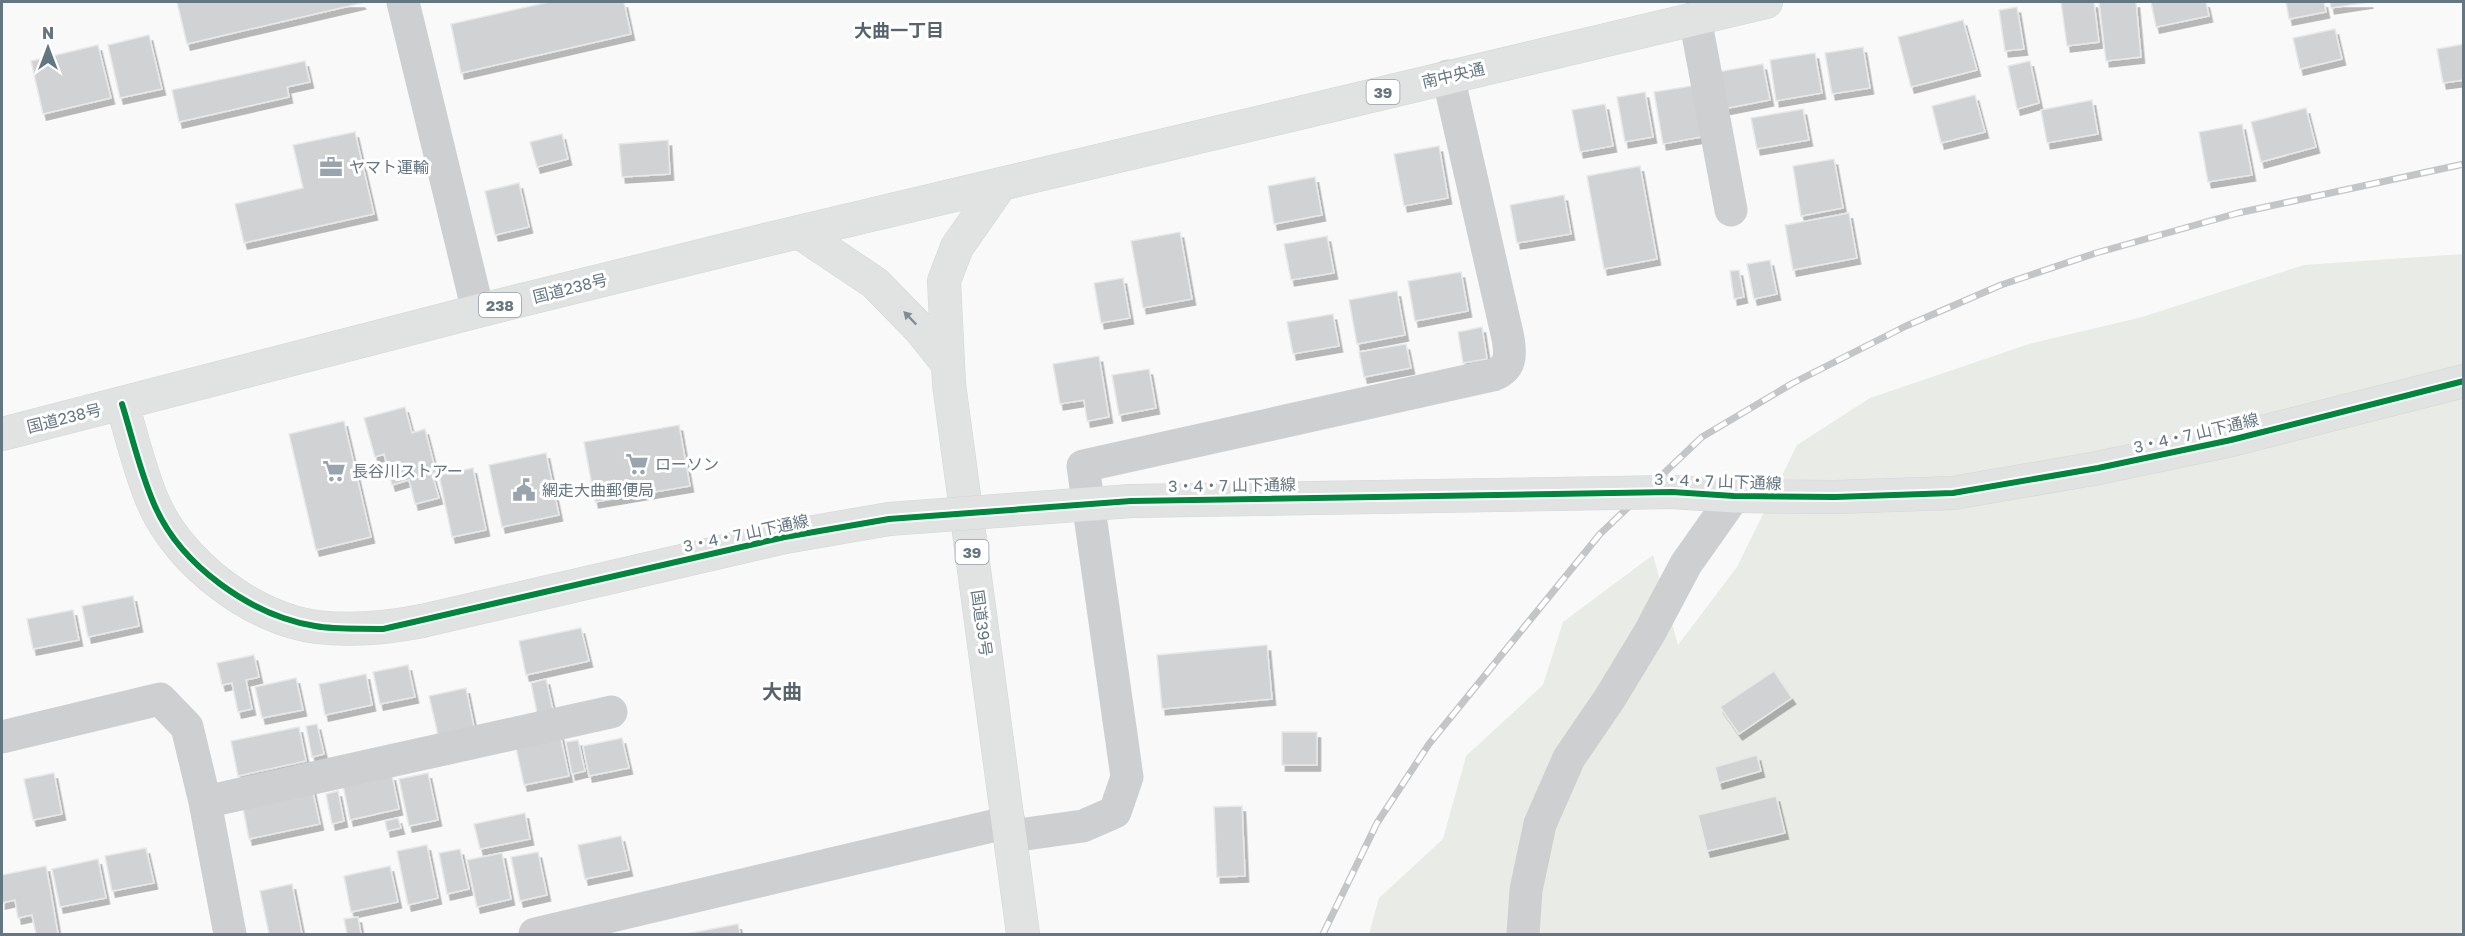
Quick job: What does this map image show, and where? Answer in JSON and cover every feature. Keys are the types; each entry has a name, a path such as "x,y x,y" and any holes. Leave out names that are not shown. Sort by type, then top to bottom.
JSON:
{"main road":[{"name":"南中央通","path":"1000,184 1766,2"},
{"name":"国道238号","path":"2,434 478,311 1000,184"},
{"name":"国道39号","path":"1000,184 957,247 944,281 947,363 1023,934"},
{"path":"799,232 875,283 919,328 947,363"},
{"name":"3・4・7 山下通線","path":"122,404 154,504 173,537 203,570 241,597 281,618 316,627 383,628 785,537 889,519 1131,501 1672,492 1734,496 1835,497 1953,493 2098,468 2231,440 2463,381"}],"street":[{"path":"403,2 478,311"},
{"path":"1695,18 1731,210"},
{"path":"535,934 634,924 1010,829 1083,826 1115,812 1127,777 1083,466 1492,375 1503,371 1508,363 1510,352 1508,338 1448,76"},
{"path":"1523,934 1526,890 1540,824 1569,758 1638,651 1686,564 1734,496"},
{"path":"2,737 160,699 187,727 205,802 230,934"},
{"path":"205,802 611,712"}],"shaded area":[{"path":"2463,254 2463,934 1369,934 1379,898 1443,839 1466,756 1543,685 1563,622 1653,555 1678,645 1737,567 1797,445 1870,398 2029,344 2142,317 2304,265"}],"building":[{"path":"177,2 361,2 362,3 187,44"},
{"path":"549,2 624,2 631,34 461,73 451,24"},
{"path":"2061,2 2094,2 2099,42 2067,46"},
{"path":"2099,2 2136,2 2141,57 2106,61"},
{"path":"2151,2 2206,2 2209,16 2156,27"},
{"path":"2286,2 2324,2 2326,12 2289,19"},
{"path":"2330,2 2370,2 2331,8"},
{"path":"2017,7 2024,49 2005,51 1999,10"},
{"path":"1963,20 1977,70 1911,87 1898,37"},
{"path":"2335,29 2342,59 2300,69 2293,38"},
{"path":"149,35 162,89 120,98 108,45"},
{"path":"2464,44 2464,80 2443,83 2437,49"},
{"path":"98,45 111,98 43,114 31,61"},
{"path":"1863,47 1870,88 1832,94 1825,53"},
{"path":"1815,53 1822,93 1776,101 1770,60"},
{"path":"305,61 310,82 287,87 289,97 179,122 172,90"},
{"path":"2030,61 2039,103 2017,109 2008,66"},
{"path":"1763,64 1770,100 1723,109 1717,72"},
{"path":"1697,85 1707,136 1663,144 1654,92"},
{"path":"1645,92 1653,137 1625,142 1617,97"},
{"path":"1975,95 1985,132 1941,143 1932,106"},
{"path":"2092,100 2098,134 2047,143 2041,110"},
{"path":"1605,104 1613,146 1580,152 1572,110"},
{"path":"2306,108 2316,147 2261,162 2251,122"},
{"path":"1803,109 1809,140 1757,149 1751,118"},
{"path":"2242,124 2252,175 2208,182 2199,132"},
{"name":"ヤマト運輸","path":"355,132 374,214 244,243 235,204 303,188 293,145"},
{"path":"562,134 568,159 537,167 530,142"},
{"path":"668,140 670,174 622,177 619,144"},
{"path":"1439,146 1448,198 1404,206 1394,154"},
{"path":"1834,159 1843,208 1801,216 1793,166"},
{"path":"1640,166 1657,259 1604,269 1587,176"},
{"path":"1315,177 1322,215 1274,224 1268,186"},
{"path":"519,183 529,227 495,235 485,191"},
{"path":"1564,195 1571,234 1517,243 1510,205"},
{"path":"1849,213 1857,258 1793,270 1785,225"},
{"path":"1180,232 1192,299 1143,308 1131,241"},
{"path":"1327,236 1334,273 1291,280 1284,244"},
{"path":"1770,260 1777,294 1754,299 1747,264"},
{"path":"1739,270 1744,297 1734,299 1730,271"},
{"path":"1461,272 1468,311 1415,321 1408,281"},
{"path":"1123,278 1130,318 1101,323 1094,283"},
{"path":"1397,291 1405,335 1357,344 1349,300"},
{"path":"1333,314 1339,346 1293,354 1287,322"},
{"path":"1482,327 1487,359 1463,363 1458,332"},
{"path":"1406,344 1411,368 1364,377 1359,352"},
{"path":"1099,356 1109,417 1087,421 1084,400 1060,404 1053,364"},
{"path":"1149,369 1156,408 1119,415 1112,375"},
{"path":"405,407 412,433 425,429 436,472 432,474 439,498 415,504 409,480 392,485 384,454 375,457 364,418"},
{"path":"344,421 371,537 316,550 289,434"},
{"name":"ローソン","path":"679,425 690,486 595,502 584,442"},
{"name":"網走大曲郵便局","path":"546,453 559,515 502,527 489,465"},
{"path":"473,468 486,530 452,537 439,475"},
{"path":"133,596 139,626 88,637 82,606"},
{"path":"73,610 79,640 33,649 27,619"},
{"path":"581,628 589,661 526,675 519,641"},
{"path":"1267,645 1272,699 1162,709 1157,655"},
{"path":"254,655 259,677 246,680 252,709 238,712 232,683 222,685 217,663"},
{"path":"408,665 415,697 380,704 373,672"},
{"path":"1774,671 1792,698 1739,734 1720,707"},
{"path":"366,674 372,705 325,715 319,684"},
{"path":"296,678 303,710 262,718 255,687"},
{"path":"546,679 553,710 537,713 531,683"},
{"path":"466,688 474,727 438,735 429,696"},
{"path":"317,724 324,754 312,757 306,726"},
{"path":"299,727 306,761 238,776 231,741"},
{"path":"1282,732 1317,732 1317,765 1282,765"},
{"path":"560,734 569,776 524,785 515,743"},
{"path":"622,738 629,768 589,776 583,746"},
{"path":"578,740 585,771 572,774 566,742"},
{"path":"1757,755 1761,771 1719,783 1715,767"},
{"path":"54,773 62,814 33,820 24,779"},
{"path":"428,773 438,820 409,826 399,779"},
{"path":"392,775 399,809 350,820 343,785"},
{"path":"312,788 320,824 249,839 242,803"},
{"path":"338,791 344,821 332,824 326,794"},
{"path":"1776,796 1785,833 1707,851 1698,815"},
{"path":"1242,806 1245,876 1217,877 1214,807"},
{"path":"525,813 530,839 480,849 474,824"},
{"path":"398,818 401,828 387,831 385,821"},
{"path":"621,836 629,870 585,879 578,845"},
{"path":"427,845 438,898 408,905 397,851"},
{"path":"146,848 154,883 112,891 105,856"},
{"path":"460,849 469,889 447,894 439,853"},
{"path":"538,852 547,895 520,901 511,857"},
{"path":"502,853 511,899 477,907 467,860"},
{"path":"98,859 106,898 60,907 52,869"},
{"path":"46,866 58,934 36,934 32,915 18,918 15,900 2,903 2,875"},
{"path":"390,866 398,902 351,912 344,876"},
{"path":"292,884 302,934 269,934 260,891"},
{"path":"358,917 361,934 347,934 344,919"},
{"path":"738,924 740,934 686,934"}],"railway":[{"path":"1323,934 1377,823 1429,744 1600,534 1702,437 1793,383 1906,326 2001,285 2096,253 2238,213 2464,164"}],"cycle path":[{"path":"122,404 140,467 154,504 166,526 199,567 242,599 290,620 323,627 383,629 785,537 889,519 1131,501 1672,492 1734,496 1835,497 1953,493 2098,468 2231,440 2464,381"}],"place":[{"name":"ヤマト運輸","path":"331,167"},
{"name":"ローソン","path":"637,464"},
{"name":"長谷川ストアー","path":"334,471"},
{"name":"網走大曲郵便局","path":"524,490"}],"district":[{"name":"大曲一丁目","path":"899,30"},
{"name":"大曲","path":"782,691"}]}
